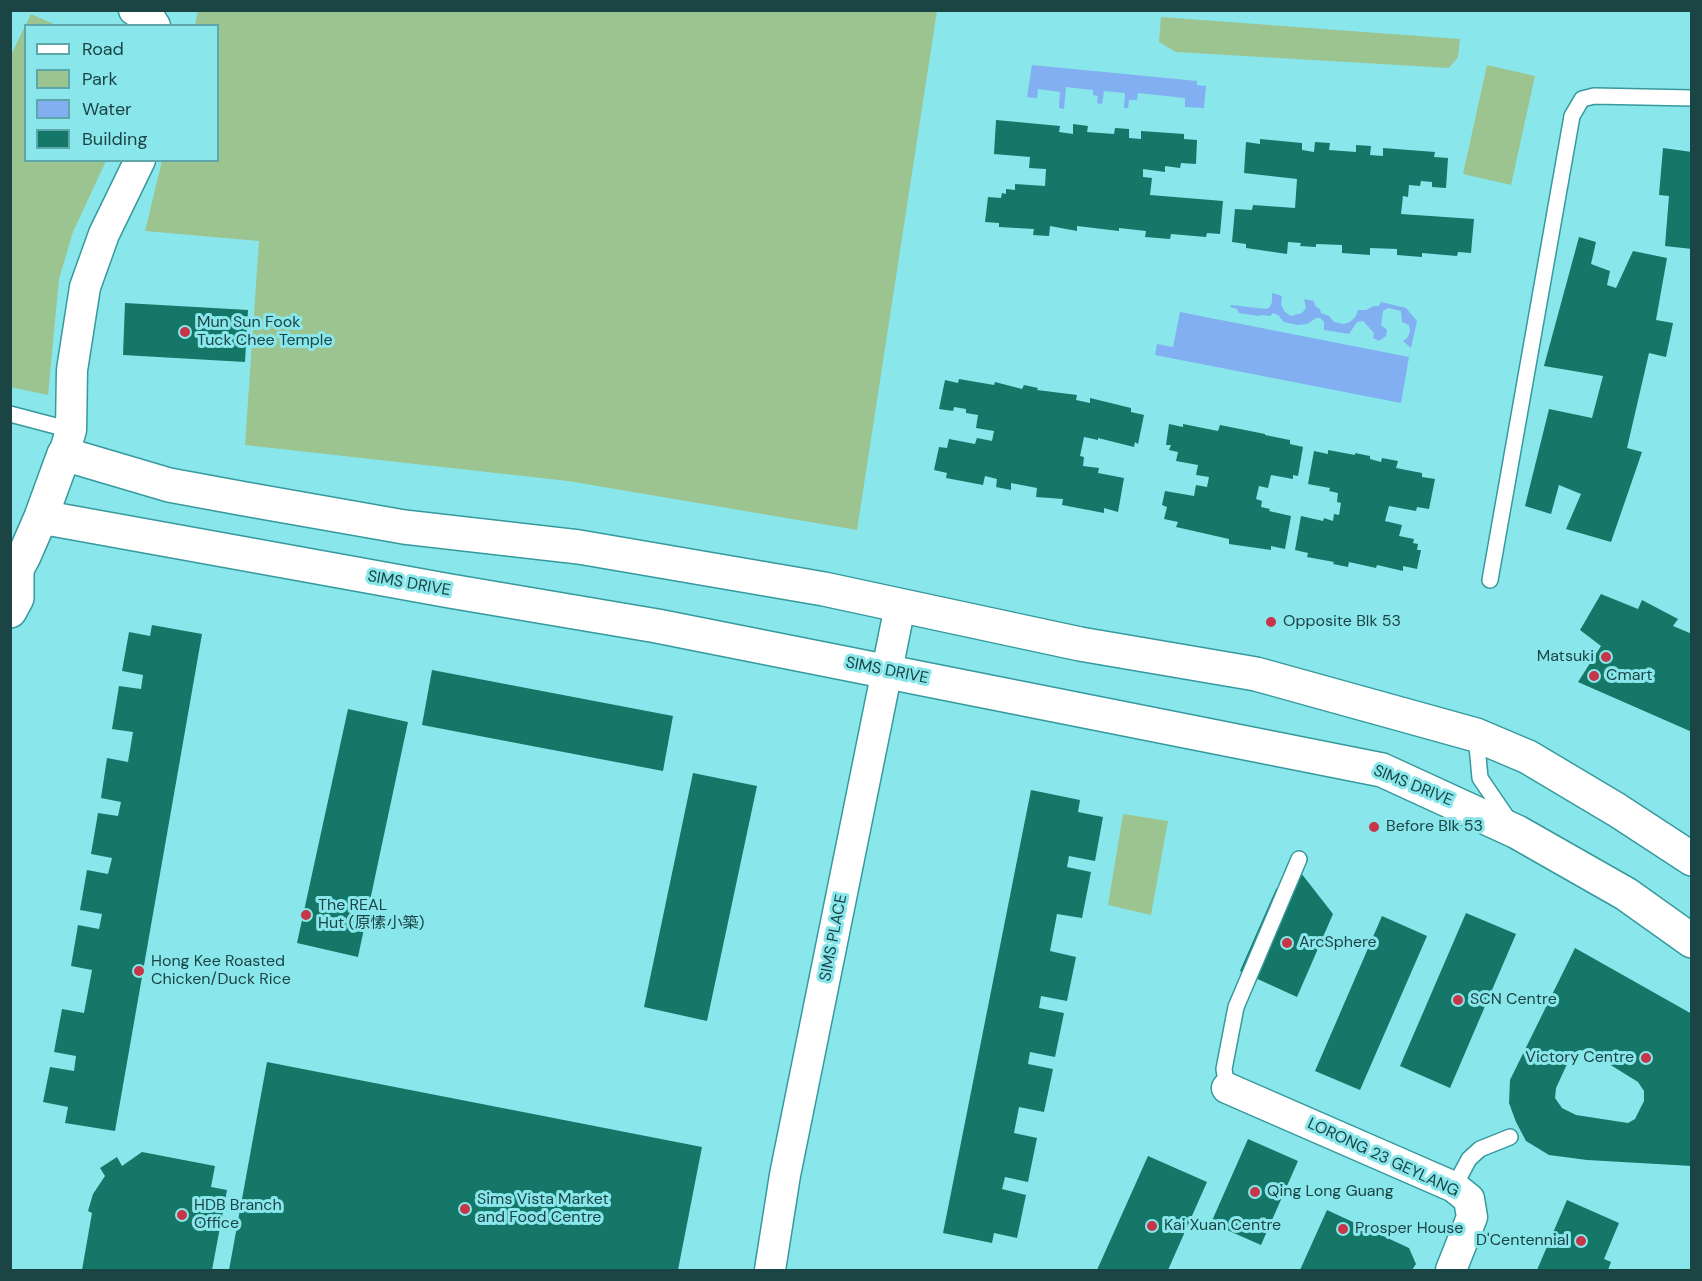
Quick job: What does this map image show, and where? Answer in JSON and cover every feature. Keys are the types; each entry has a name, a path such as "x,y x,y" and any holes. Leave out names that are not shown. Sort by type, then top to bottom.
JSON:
{"street":[{"path":"134,10 150,18 154,24"},
{"path":"10,611 17,598 14,572 41,517 67,442 72,370 85,287 104,234 139,162"},
{"path":"67,442 169,485 404,527 579,547 824,589 1080,644 1256,674 1476,735 1528,757 1617,810 1692,860"},
{"name":"SIMS DRIVE","path":"41,517 657,626 1382,770 1517,832 1626,894 1692,941"},
{"name":"SIMS PLACE","path":"770,1270 785,1175 900,606"},
{"name":"LORONG 23 GEYLANG","path":"1227,1088 1454,1187 1469,1199 1472,1217 1451,1270"}],"lane":[{"path":"1490,580 1572,116 1582,99 1594,96 1692,98"},
{"path":"10,414 67,442"},
{"path":"1476,735 1480,778 1517,832"},
{"path":"1227,1088 1224,1069 1236,1007 1299,860"},
{"path":"1454,1187 1469,1159 1480,1149 1510,1137"}],"green space":[{"path":"198,11 937,11 857,530 568,481 245,445 259,241 145,231 162,162 219,162 219,24 195,24"},
{"path":"31,14 54,24 26,24"},
{"path":"1161,17 1460,39 1458,57 1449,68 1176,52 1159,42"},
{"path":"24,28 24,162 106,162 73,232 59,279 48,395 10,387 10,57"},
{"path":"1487,65 1535,76 1511,185 1463,174"},
{"path":"1123,814 1168,821 1151,915 1108,905"}],"water":[{"path":"1032,65 1197,81 1197,85 1206,86 1204,108 1185,107 1185,98 1138,93 1137,100 1129,100 1128,108 1124,108 1125,93 1104,91 1102,104 1097,103 1098,96 1093,95 1093,90 1066,87 1064,109 1059,108 1060,92 1038,89 1037,98 1027,97"},
{"path":"1272,293 1282,296 1281,305 1291,316 1302,313 1306,308 1304,299 1314,301 1321,313 1329,316 1334,322 1344,324 1356,316 1358,310 1379,306 1381,302 1406,308 1417,321 1411,348 1403,341 1408,337 1410,331 1409,325 1402,322 1401,311 1388,308 1383,311 1381,325 1387,330 1386,336 1379,341 1373,338 1374,333 1363,321 1357,322 1349,334 1324,330 1324,322 1320,318 1298,325 1284,322 1273,313 1270,316 1258,316 1239,313 1237,309 1230,307 1231,305 1266,309 1272,302"},
{"path":"1180,312 1409,357 1401,403 1155,355 1157,344 1173,347"}],"building":[{"path":"996,120 1060,126 1059,132 1073,134 1073,124 1088,126 1087,132 1114,134 1115,128 1129,129 1129,138 1141,139 1141,131 1184,134 1184,139 1197,140 1196,164 1181,163 1180,168 1165,166 1165,172 1143,169 1143,177 1152,178 1150,195 1223,201 1220,234 1207,233 1206,237 1171,234 1170,239 1145,237 1146,231 1119,228 1119,231 1077,226 1077,231 1050,226 1049,236 1033,235 1034,229 999,227 999,223 985,222 988,197 1001,198 1002,193 1006,194 1006,189 1015,190 1015,184 1045,186 1046,169 1029,168 1030,157 994,154"},
{"path":"1260,139 1302,143 1302,150 1314,152 1315,142 1330,143 1329,150 1356,152 1356,145 1371,146 1370,155 1383,156 1383,148 1435,152 1434,157 1448,158 1446,188 1432,187 1432,182 1421,181 1420,186 1409,185 1408,197 1403,196 1401,214 1474,219 1471,253 1458,252 1457,256 1422,253 1422,257 1397,255 1397,249 1370,248 1370,255 1342,253 1342,245 1316,244 1316,247 1300,246 1301,243 1288,242 1287,254 1246,248 1246,244 1232,242 1235,209 1252,210 1253,205 1295,208 1297,179 1244,173 1246,142 1260,144"},
{"path":"1663,148 1692,152 1692,249 1665,246 1669,196 1659,195"},
{"path":"1579,237 1596,242 1591,264 1610,271 1607,285 1616,288 1633,251 1667,258 1656,320 1673,323 1666,357 1649,353 1627,448 1642,452 1611,542 1566,529 1581,494 1559,485 1551,514 1525,506 1549,409 1592,418 1603,376 1544,366"},
{"name":"Mun Sun Fook Tuck Chee Temple","path":"125,303 248,310 245,362 123,355"},
{"path":"959,379 994,385 995,382 1022,389 1024,385 1038,388 1037,390 1077,395 1076,400 1090,403 1090,398 1131,408 1131,412 1144,415 1138,444 1135,442 1134,447 1084,437 1080,456 1084,457 1083,466 1099,468 1098,473 1124,478 1118,512 1104,508 1104,513 1062,505 1063,499 1036,497 1037,488 1011,483 1011,490 996,487 997,479 985,476 983,485 946,478 947,473 934,470 939,447 947,448 949,439 975,444 977,438 992,441 994,431 976,428 978,415 966,413 966,409 954,407 953,411 939,409 945,380 958,383"},
{"path":"1169,424 1183,427 1183,424 1218,431 1220,425 1290,440 1290,444 1303,447 1298,476 1293,475 1293,479 1271,475 1268,488 1259,486 1256,499 1262,501 1261,507 1270,509 1269,511 1291,516 1285,549 1271,546 1271,550 1229,544 1229,539 1176,527 1178,522 1164,519 1167,507 1162,505 1165,491 1194,496 1196,485 1207,487 1209,477 1196,475 1198,465 1176,461 1178,452 1169,450 1171,445 1166,445"},
{"path":"1328,450 1370,456 1370,459 1381,462 1382,458 1398,461 1396,468 1422,473 1422,477 1435,479 1429,509 1417,507 1416,511 1389,506 1385,521 1402,525 1399,536 1414,539 1413,543 1418,544 1417,550 1421,550 1417,569 1403,566 1403,571 1349,562 1348,567 1307,557 1308,553 1295,550 1301,516 1333,521 1334,514 1339,515 1341,503 1337,502 1338,493 1329,491 1330,488 1308,484 1314,451 1328,454"},
{"path":"1601,594 1638,609 1642,600 1678,619 1673,626 1692,634 1692,732 1578,682 1601,646 1580,630"},
{"path":"152,625 202,634 115,1131 65,1123 68,1107 43,1102 50,1067 74,1071 76,1056 54,1052 62,1009 84,1013 92,970 71,966 78,925 99,929 102,914 80,910 87,870 108,874 112,858 91,854 98,813 118,816 121,802 101,798 107,758 128,762 133,732 112,729 119,686 141,689 143,675 122,671 129,632 150,636"},
{"path":"432,670 673,716 663,771 422,725"},
{"path":"348,709 408,722 358,957 297,943"},
{"path":"693,773 757,786 707,1021 644,1007"},
{"path":"1031,790 1080,800 1078,812 1103,817 1095,861 1069,856 1067,867 1091,872 1082,918 1057,914 1050,951 1076,957 1067,1001 1041,996 1039,1008 1064,1013 1055,1057 1030,1052 1028,1064 1053,1069 1044,1112 1019,1107 1014,1133 1037,1138 1028,1182 1005,1177 1002,1189 1026,1195 1017,1238 994,1233 992,1243 943,1233"},
{"name":"ArcSphere","path":"1301,873 1333,914 1297,997 1240,971 1276,889"},
{"name":"SCN Centre","path":"1466,913 1516,934 1450,1088 1400,1066"},
{"path":"1382,916 1427,936 1360,1090 1315,1071"},
{"name":"Victory Centre","path":"1575,948 1692,1014 1692,1166 1587,1160 1549,1155 1526,1141 1516,1122 1509,1103 1510,1080","holes":["1579,1050 1588,1051 1638,1082 1644,1091 1644,1101 1635,1119 1628,1123 1576,1115 1562,1108 1555,1098 1556,1088 1573,1054"]},
{"name":"Sims Vista Market and Food Centre","path":"267,1062 702,1147 678,1270 229,1270"},
{"name":"Qing Long Guang","path":"1248,1139 1298,1161 1261,1245 1211,1223"},
{"path":"142,1152 215,1166 211,1187 227,1190 212,1270 82,1270 92,1213 88,1211 93,1194 105,1176 100,1168 117,1157 122,1166"},
{"name":"Kai Xuan Centre","path":"1148,1156 1207,1182 1168,1270 1097,1270"},
{"name":"D'Centennial","path":"1567,1200 1619,1223 1604,1259 1611,1262 1608,1270 1537,1270"},
{"name":"Prosper House","path":"1327,1210 1409,1248 1416,1264 1412,1270 1300,1270"}],"place":[{"name":"Mun Sun Fook Tuck Chee Temple","path":"185,332"},
{"name":"Opposite Blk 53","path":"1271,622"},
{"name":"Matsuki","path":"1606,657"},
{"name":"Cmart","path":"1594,676"},
{"name":"Before Blk 53","path":"1374,827"},
{"name":"The REAL Hut (原愫小築)","path":"306,915"},
{"name":"ArcSphere","path":"1287,943"},
{"name":"Hong Kee Roasted Chicken/Duck Rice","path":"139,971"},
{"name":"SCN Centre","path":"1458,1000"},
{"name":"Victory Centre","path":"1646,1058"},
{"name":"Qing Long Guang","path":"1255,1192"},
{"name":"Sims Vista Market and Food Centre","path":"465,1209"},
{"name":"HDB Branch Office","path":"182,1215"},
{"name":"Kai Xuan Centre","path":"1152,1226"},
{"name":"Prosper House","path":"1343,1229"},
{"name":"D'Centennial","path":"1581,1241"}]}
